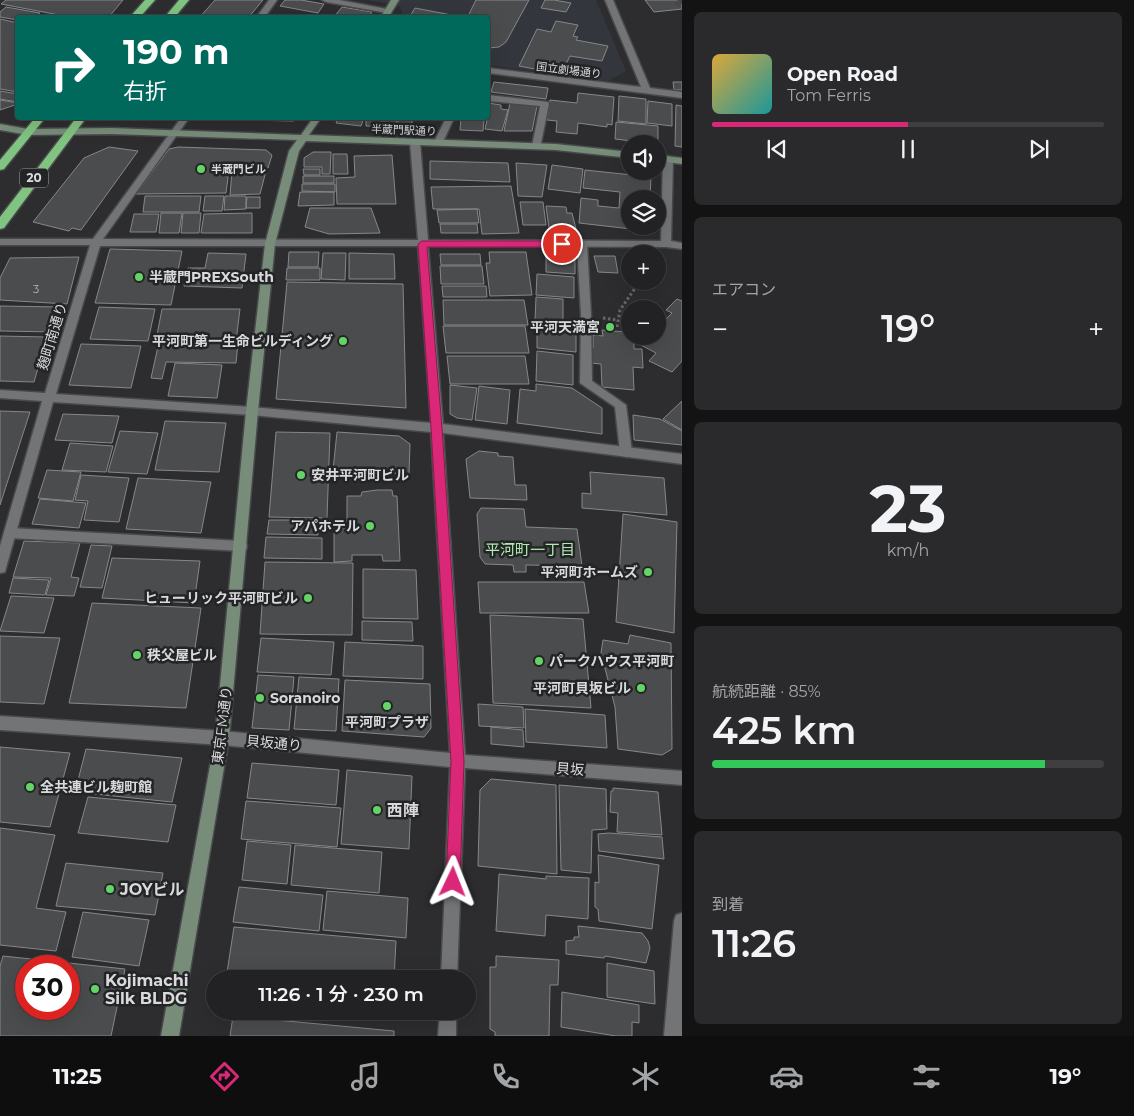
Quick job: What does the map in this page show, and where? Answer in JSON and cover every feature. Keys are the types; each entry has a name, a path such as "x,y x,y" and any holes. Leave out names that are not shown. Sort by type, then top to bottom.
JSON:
{"highway":[{"path":"137,15 150,0"},
{"path":"171,15 184,0"},
{"name":"20","path":"0,167 38,120"},
{"name":"20","path":"0,225 79,120"}],"street":[{"path":"262,15 273,0"},
{"path":"326,0 386,14 395,0"},
{"path":"609,0 647,91"},
{"name":"国立劇場通り","path":"490,71 682,95"},
{"path":"490,98 545,104 537,146"},
{"name":"麹町南通り","path":"0,568 96,242 183,120"},
{"path":"303,137 316,120"},
{"path":"439,142 449,120"},
{"name":"半蔵門駅通り","path":"0,127 28,132 173,133 537,146 621,154"},
{"name":"東京FM通り","path":"170,1036 222,738 252,411 270,244 294,151 303,137"},
{"path":"415,142 437,428 458,761 449,970"},
{"path":"666,244 668,159 682,161"},
{"path":"0,242 666,244 682,246"},
{"path":"582,244 586,315 586,383 620,405 626,452"},
{"path":"0,394 252,411 437,428 682,459"},
{"path":"10,533 240,546"},
{"name":"貝坂通り","path":"0,723 222,738 458,761"},
{"name":"貝坂","path":"458,761 682,778"},
{"path":"673,1036 682,921"},
{"path":"447,1036 448,1020"}],"path":[{"path":"617,327 620,310 634,290"}],"shaded area":[{"path":"368,0 596,0 626,71 608,81 490,65 490,15 403,15 400,6"}],"building":[{"path":"6,0 123,0 110,15 59,15 1,4"},
{"path":"215,0 263,0 250,15 202,15"},
{"path":"285,0 301,0 324,4 318,13 280,6"},
{"path":"476,0 529,0 506,42 499,47 490,48 490,15 468,15"},
{"path":"545,0 571,3 566,12 541,8"},
{"path":"645,0 682,0 682,9 654,12"},
{"path":"6,7 40,13 38,15 15,15 15,20 0,17 0,12"},
{"path":"342,7 372,12 370,15 336,15"},
{"path":"415,8 451,15 411,15"},
{"path":"0,19 15,22 15,92 0,89"},
{"path":"556,21 578,25 573,36 578,37 576,40 608,46 602,61 570,56 561,74 519,66 537,29 551,32"},
{"path":"494,82 548,88 546,99 491,92"},
{"path":"673,82 682,82 682,90 674,90"},
{"path":"0,91 15,94 15,102 0,99"},
{"path":"578,93 614,97 612,125 607,124 607,127 578,123 577,134 556,132 557,121 547,120 550,100 577,103"},
{"path":"619,96 646,99 646,124 618,121"},
{"path":"0,100 15,102 15,105 0,110"},
{"path":"648,101 672,104 672,126 647,123"},
{"path":"490,103 501,105 501,109 508,110 502,131 485,129 487,120 490,120"},
{"path":"510,103 537,106 532,131 504,131"},
{"path":"676,105 682,106 682,147 675,146"},
{"path":"246,120 295,120 293,121"},
{"path":"337,120 363,120 361,126 336,123"},
{"path":"366,120 397,120 396,127 366,126"},
{"path":"398,120 412,120 412,129 398,128"},
{"path":"461,120 484,120 483,131 460,130"},
{"path":"616,122 658,126 658,135 621,135 621,140 615,139"},
{"path":"109,147 138,151 81,230 72,228 69,231 33,222 84,158"},
{"name":"半蔵門ビル","path":"178,147 266,150 272,155 268,168 229,170 226,193 136,194 169,149"},
{"path":"313,152 331,152 330,174 322,174 322,167 304,167 304,158"},
{"path":"333,154 347,154 348,174 333,174"},
{"path":"392,155 396,204 337,204 336,178 355,177 354,156"},
{"path":"430,161 508,163 510,182 430,179"},
{"path":"516,163 547,165 542,197 518,196"},
{"path":"552,165 583,169 580,193 548,189"},
{"path":"303,169 320,169 320,175 304,175"},
{"path":"585,170 621,174 621,180 651,180 650,190 621,190 621,228 579,223 581,198 598,200 598,206 619,208 620,192 583,188"},
{"path":"232,171 266,171 260,194 230,195"},
{"path":"303,176 334,176 334,183 303,183"},
{"path":"302,184 335,184 335,192 302,191"},
{"path":"511,186 519,233 482,234 479,209 433,209 431,187"},
{"path":"300,192 334,192 334,205 298,206"},
{"path":"145,196 201,196 199,212 143,212"},
{"path":"205,196 224,196 222,211 203,211"},
{"path":"225,196 246,196 246,209 224,210"},
{"path":"247,197 260,197 260,208 246,208"},
{"path":"520,202 543,202 546,225 523,225"},
{"path":"546,206 566,207 567,213 572,213 576,229 549,228"},
{"path":"310,208 371,208 380,233 329,234 305,227"},
{"path":"477,209 479,223 439,223 437,210"},
{"path":"161,213 182,213 179,233 159,233"},
{"path":"183,213 201,213 199,233 181,233"},
{"path":"252,213 252,233 201,233 204,214"},
{"path":"134,214 159,214 156,232 130,232"},
{"path":"440,224 477,224 478,233 441,233"},
{"name":"半蔵門PREXSouth","path":"110,249 182,251 171,305 95,303"},
{"path":"546,251 575,254 575,274 546,272"},
{"path":"289,252 319,252 318,267 288,267"},
{"path":"489,252 526,252 532,295 490,296 486,263 490,263"},
{"path":"208,253 246,254 242,288 184,286 188,268 205,268"},
{"path":"323,253 346,253 345,280 321,279"},
{"path":"349,253 394,254 395,279 349,279"},
{"path":"440,254 480,254 481,265 441,265"},
{"path":"594,256 615,256 618,273 598,272"},
{"path":"79,257 67,304 0,300 0,278 10,258"},
{"path":"440,266 482,266 484,284 441,284"},
{"path":"287,268 320,268 320,280 286,280"},
{"path":"537,274 574,277 574,298 536,295"},
{"name":"平河町第一生命ビルディング","path":"287,282 403,284 406,408 276,399"},
{"path":"442,286 486,286 487,297 443,297"},
{"path":"536,297 563,299 563,324 535,321"},
{"path":"677,299 682,301 682,361 672,372 649,361 656,353 641,345 666,345 666,319 672,313 666,310"},
{"path":"443,300 524,300 528,325 444,325"},
{"path":"0,306 62,307 55,332 0,331"},
{"path":"99,307 155,309 148,341 90,339"},
{"path":"162,309 240,309 236,341 156,340"},
{"path":"537,323 576,327 576,352 537,348"},
{"path":"443,326 525,326 529,353 446,353"},
{"path":"602,330 621,332 621,345 634,345 634,349 642,349 643,368 633,367 634,390 602,387 601,364 590,363 590,348 593,348 593,335 603,336"},
{"path":"0,336 47,337 34,382 0,381"},
{"path":"159,342 238,343 236,363 166,362 162,379 151,378"},
{"path":"81,344 141,346 131,388 69,385"},
{"path":"537,351 573,355 573,385 536,381"},
{"path":"447,356 525,356 529,384 450,384"},
{"path":"175,363 222,365 217,398 168,396"},
{"path":"536,384 572,388 602,408 602,434 517,423 520,389 536,391"},
{"path":"450,385 477,388 472,420 457,418 450,414"},
{"path":"479,386 510,390 507,424 475,420"},
{"path":"682,401 682,430 663,419"},
{"path":"0,411 30,412 0,505"},
{"path":"63,414 119,416 112,443 55,440"},
{"path":"633,415 660,419 682,431 682,445 634,440"},
{"path":"165,421 226,423 219,472 155,470"},
{"path":"120,431 158,433 147,474 108,472"},
{"name":"安井平河町ビル","path":"276,432 330,433 327,518 269,517"},
{"path":"337,432 399,436 410,444 409,474 333,470"},
{"path":"70,443 113,446 106,472 62,470"},
{"path":"479,451 498,453 498,456 513,457 515,485 526,485 527,500 470,498 466,459"},
{"path":"47,470 81,472 73,501 38,498"},
{"path":"590,472 664,478 667,515 582,508 582,493 591,494"},
{"path":"81,475 129,478 119,522 84,520 88,501 75,500"},
{"path":"138,478 211,482 201,533 126,529"},
{"path":"392,490 393,496 397,496 400,561 383,561 382,555 352,555 352,561 334,562 334,528 347,528 347,496 361,496 362,492"},
{"path":"40,499 86,503 79,528 32,524"},
{"path":"481,508 524,509 526,527 577,529 582,566 526,565 526,572 514,572 513,565 485,564 480,557 477,514"},
{"name":"平河町ホームズ","path":"623,514 677,522 674,633 616,622"},
{"path":"269,520 318,520 318,535 267,534"},
{"path":"266,537 322,538 322,559 264,558"},
{"path":"24,541 80,543 71,577 79,578 74,596 46,595 51,578 13,577"},
{"path":"91,545 112,546 102,588 80,587"},
{"path":"112,558 200,561 194,603 102,598"},
{"name":"ヒューリック平河町ビル","path":"265,562 353,563 352,635 260,634"},
{"path":"363,569 416,570 418,619 363,618"},
{"path":"13,578 49,580 45,595 9,593"},
{"path":"478,582 584,582 589,613 480,613"},
{"path":"11,596 54,598 44,633 0,631"},
{"name":"秩父屋ビル","path":"92,603 201,608 186,708 69,703"},
{"name":"パークハウス平河町","path":"490,615 583,619 591,708 493,703"},
{"path":"362,621 412,622 413,641 362,640"},
{"name":"平河町貝坂ビル","path":"630,635 671,643 672,749 662,755 618,749 615,707 601,653 603,640 628,644"},
{"path":"0,636 60,638 44,704 0,702"},
{"path":"261,638 334,642 331,675 257,672"},
{"path":"345,642 423,646 423,679 343,676"},
{"path":"258,675 294,677 289,730 252,728"},
{"path":"299,677 339,679 336,731 294,729"},
{"name":"平河町プラザ","path":"345,680 430,684 431,728 424,737 342,731"},
{"path":"478,704 523,707 524,728 479,726"},
{"path":"525,709 605,715 607,748 526,742"},
{"path":"491,727 523,730 524,747 491,744"},
{"name":"全共連ビル麹町館","path":"0,747 70,753 50,827 0,822"},
{"path":"86,749 182,758 172,802 75,792"},
{"path":"252,763 339,770 336,805 247,798"},
{"name":"西陣","path":"347,770 412,776 409,849 341,844"},
{"path":"491,779 556,785 557,874 478,866 480,790"},
{"path":"559,785 606,789 607,829 592,830 591,873 561,870"},
{"path":"613,788 658,792 662,835 617,832 618,813 610,812 611,791 613,791"},
{"path":"88,797 176,805 168,842 78,833"},
{"path":"246,801 341,808 337,847 241,839"},
{"path":"0,828 55,835 36,908 66,912 56,951 0,945"},
{"path":"609,833 662,837 664,859 599,851 598,834"},
{"path":"247,841 291,845 287,884 242,880"},
{"path":"295,845 382,852 379,893 291,885"},
{"path":"598,855 659,865 652,929 599,921 598,909 595,907 595,882 599,883"},
{"name":"JOYビル","path":"66,863 163,873 155,915 56,906"},
{"path":"499,874 546,879 546,876 589,878 588,919 546,915 545,936 496,931"},
{"path":"239,887 323,895 319,931 233,922"},
{"path":"327,891 408,898 406,938 323,930"},
{"path":"83,912 149,920 139,966 80,958 80,955 72,955"},
{"path":"578,926 642,933 648,941 650,948 646,963 605,956 604,958 566,954 566,941 579,937"},
{"path":"234,927 396,941 394,970 227,970"},
{"name":"Kojimachi Silk BLDG","path":"3,956 15,957 15,1020 80,1020 80,964 125,969 111,1036 0,1036 0,966"},
{"path":"496,956 559,960 558,985 550,985 549,1036 495,1036 495,1032 490,1029 490,967 496,967"},
{"path":"607,963 654,971 655,1004 607,997"},
{"path":"562,992 639,1005 639,1023 632,1022 632,1036 616,1036 561,1027"},
{"path":"232,1020 276,1020 394,1031 394,1036 230,1036"}],"tunnel":[{"path":"678,0 682,3"}],"place":[{"name":"半蔵門ビル","path":"201,169"},
{"name":"半蔵門PREXSouth","path":"139,277"},
{"name":"平河天満宮","path":"610,327"},
{"name":"平河町第一生命ビルディング","path":"343,341"},
{"name":"安井平河町ビル","path":"301,475"},
{"name":"アパホテル","path":"370,526"},
{"name":"平河町ホームズ","path":"648,572"},
{"name":"ヒューリック平河町ビル","path":"308,598"},
{"name":"秩父屋ビル","path":"137,655"},
{"name":"パークハウス平河町","path":"539,661"},
{"name":"平河町貝坂ビル","path":"641,688"},
{"name":"Soranoiro","path":"260,698"},
{"name":"平河町プラザ","path":"387,706"},
{"name":"全共連ビル麹町館","path":"30,787"},
{"name":"西陣","path":"377,810"},
{"name":"JOYビル","path":"110,889"},
{"name":"Kojimachi Silk BLDG","path":"95,989"}],"district":[{"name":"平河町一丁目","path":"530,550"}],"route":[{"path":"453,882 458,761 437,428 422,244 562,244"}]}
